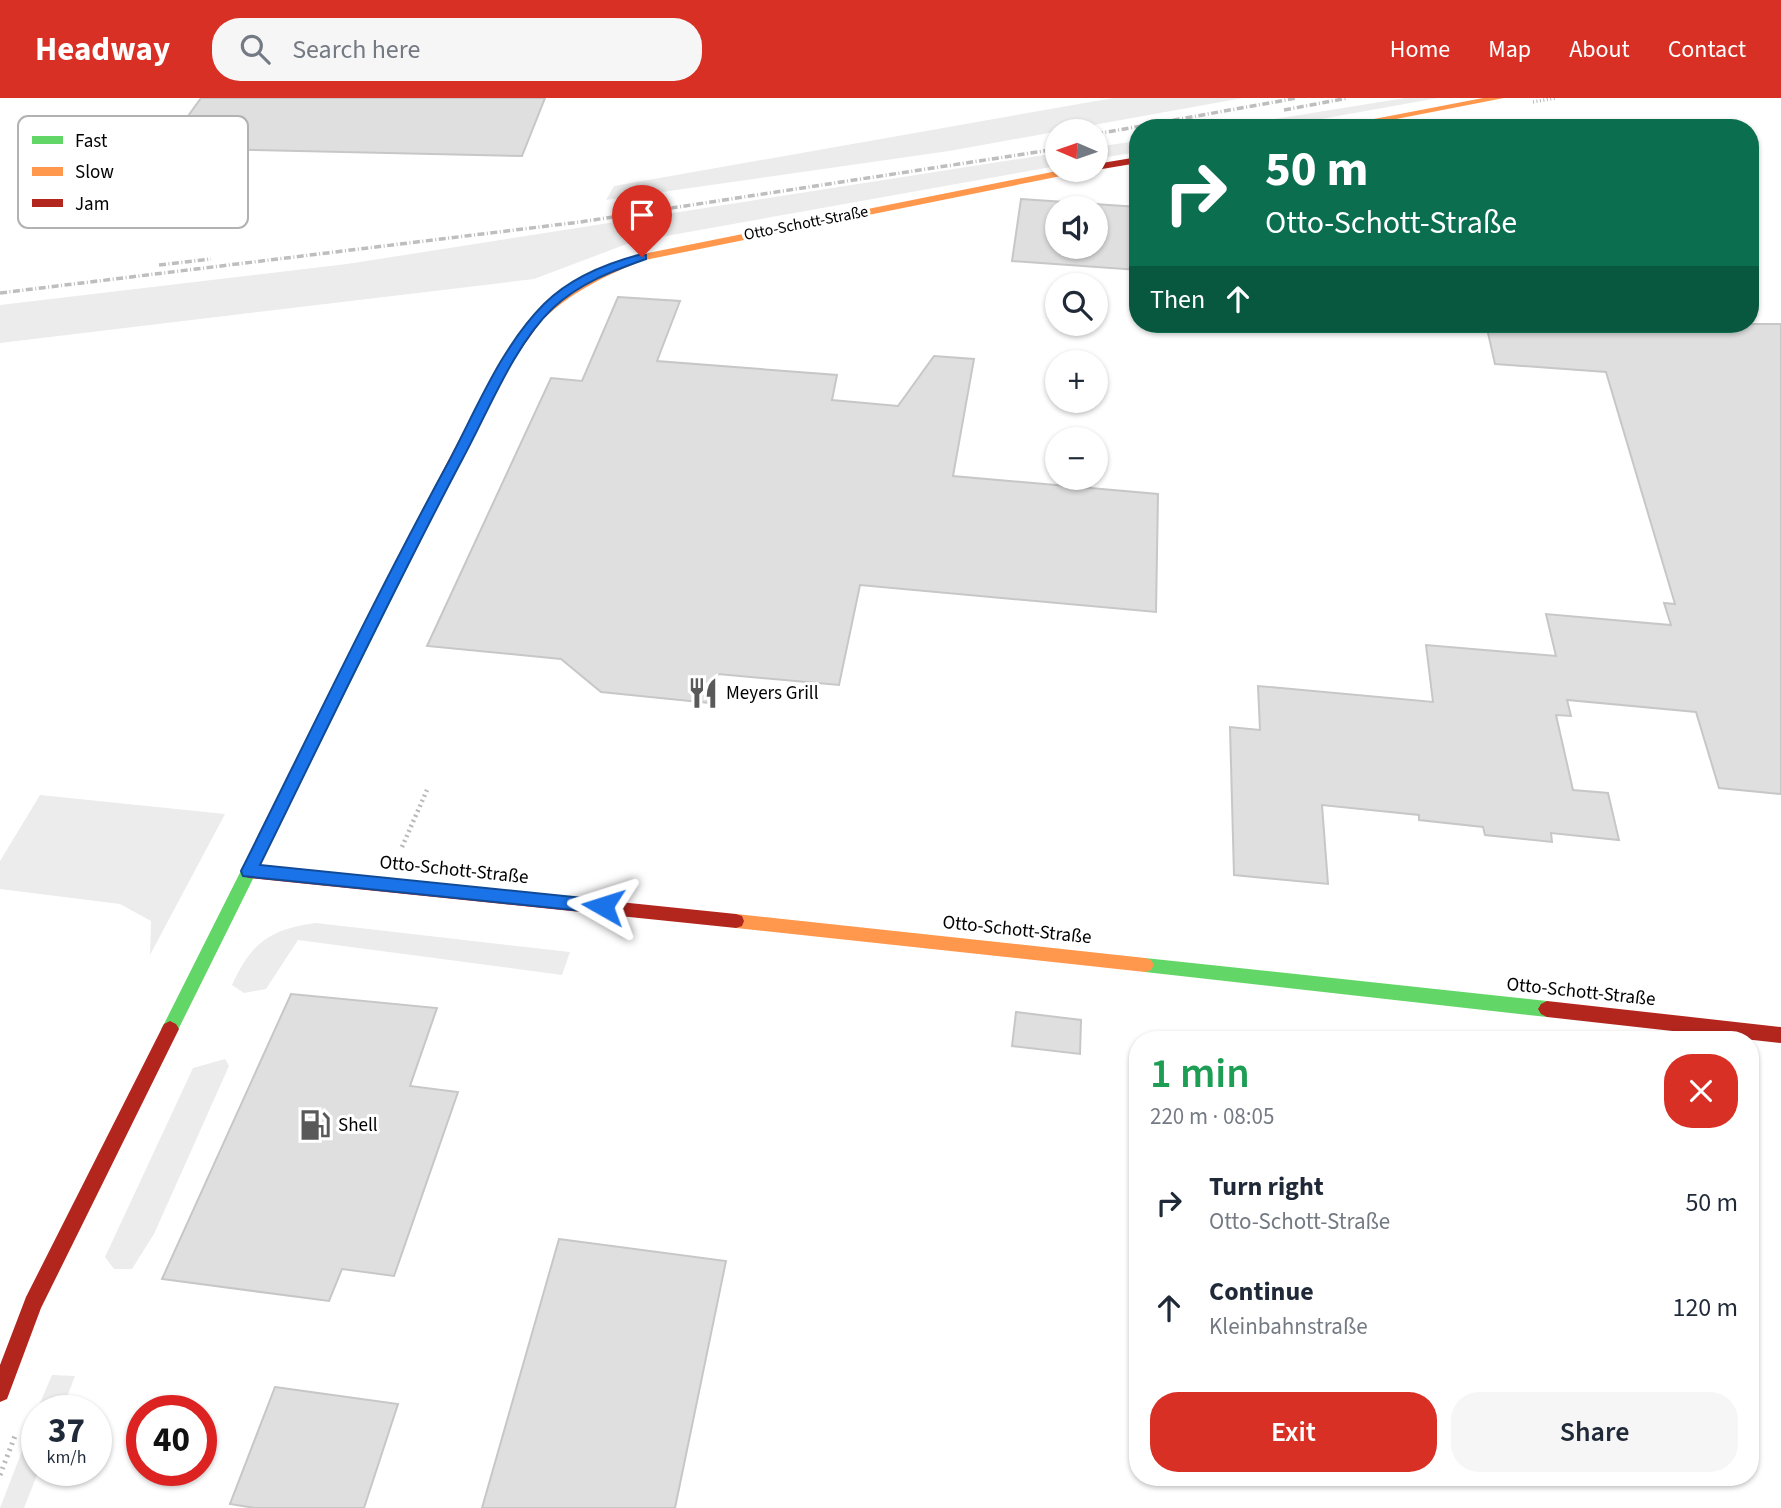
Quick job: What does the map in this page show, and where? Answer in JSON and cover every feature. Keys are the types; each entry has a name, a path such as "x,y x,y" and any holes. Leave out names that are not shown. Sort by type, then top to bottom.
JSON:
{"street":[{"path":"1382,119 1499,98"},
{"path":"1108,165 1129,162"},
{"name":"Otto-Schott-Straße","path":"1045,176 642,257 602,271 574,286 548,307 527,330 506,362 419,528 249,871 1744,1031"},
{"path":"0,1392 33,1304 249,871"},
{"name":"Otto-Schott-Straße","path":"1759,1033 1781,1035"},
{"path":"0,1352 33,1304"}],"path":[{"path":"386,884 427,790"}],"shaded area":[{"path":"1113,98 1243,98 1108,122 1108,119 1045,119 1045,134 949,151 606,200 614,186"},
{"path":"1405,98 1438,98 1321,119 1274,119"},
{"path":"1129,142 1129,153 1108,157 1108,145"},
{"path":"1045,155 1045,168 632,242 534,279 0,343 0,305 347,264"},
{"path":"40,795 225,814 150,955 151,921 120,904 0,889 0,861"},
{"path":"316,923 570,952 562,975 298,940 266,989 244,993 232,985 247,958 264,940 286,929"},
{"path":"225,1059 229,1066 154,1234 132,1269 114,1269 105,1257 193,1068"},
{"path":"52,1375 75,1376 68,1395 43,1395"},
{"path":"21,1454 21,1486 33,1486 24,1508 0,1508"}],"building":[{"path":"201,98 545,98 522,156 248,150 248,116 188,116"},
{"path":"1021,199 1045,201 1045,259 1108,259 1108,205 1129,206 1129,269 1012,261"},
{"path":"618,297 680,301 657,361 837,375 832,400 898,406 934,356 974,359 953,476 1045,484 1045,490 1108,490 1158,494 1156,612 860,585 839,685 718,674 709,703 601,692 561,659 427,646 551,378 582,381"},
{"path":"1759,324 1781,324 1781,794 1719,788 1696,712 1567,700 1571,716 1556,715 1573,790 1608,793 1619,840 1551,833 1552,842 1485,835 1483,827 1419,820 1419,815 1322,805 1328,884 1234,875 1230,727 1260,730 1258,686 1433,702 1426,645 1556,656 1546,614 1671,625 1664,603 1675,604 1606,372 1495,364 1488,333 1759,333"},
{"path":"291,994 437,1008 410,1086 458,1092 394,1276 342,1269 329,1301 162,1279"},
{"path":"1016,1012 1081,1020 1080,1054 1012,1046"},
{"path":"559,1239 726,1261 675,1508 482,1508"},
{"path":"275,1387 398,1404 364,1508 255,1508 230,1504"}],"railway":[{"path":"1180,119 1297,98"},
{"path":"1284,110 1348,98"},
{"path":"1108,132 1129,128"},
{"path":"0,293 580,222 1045,151"},
{"path":"159,265 211,259"}],"traffic: fast":[{"path":"170,1029 425,518"},
{"path":"1145,965 1547,1009"}],"traffic: slow":[{"path":"1382,119 1499,98"},
{"path":"535,321 559,299 584,282 642,257 1045,176"},
{"path":"736,921 1145,965"}],"traffic: jam":[{"path":"1108,165 1129,162"},
{"path":"425,518 506,362 535,321"},
{"path":"249,871 736,921"},
{"path":"1547,1009 1745,1031"},
{"path":"0,1392 33,1304 170,1029"},
{"path":"1759,1033 1781,1035"}],"place":[{"name":"Meyers Grill","path":"703,693"},
{"name":"Shell","path":"315,1125"}],"route":[{"path":"603,906 249,871 419,528 506,362 527,330 548,307 574,286 602,271 642,257"}]}
